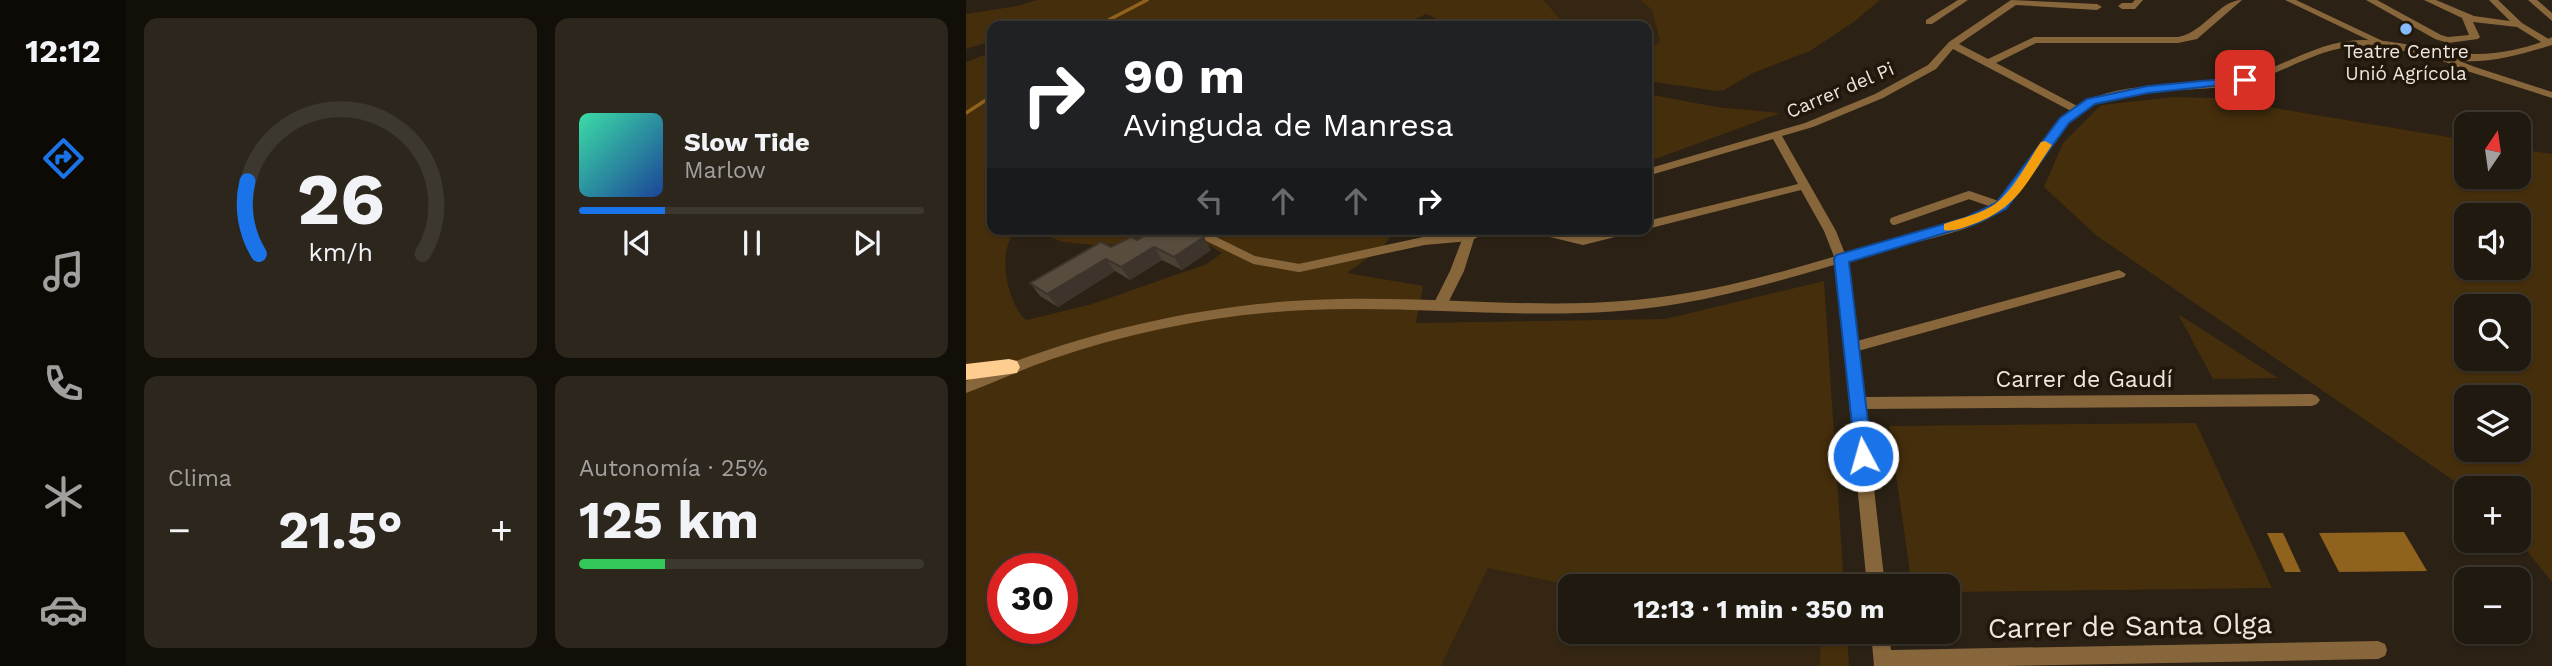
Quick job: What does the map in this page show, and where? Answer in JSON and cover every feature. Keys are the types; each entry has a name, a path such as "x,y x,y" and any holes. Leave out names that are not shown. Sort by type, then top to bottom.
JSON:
{"highway":[{"path":"966,372 1009,366"}],"street":[{"path":"1929,22 1964,0"},
{"path":"2122,6 2135,6 2139,0"},
{"path":"1988,63 2034,40 2178,40 2194,37 2238,0"},
{"path":"2289,0 2384,44"},
{"path":"2370,0 2448,40 2475,37 2466,16"},
{"path":"2428,0 2466,16 2519,25"},
{"path":"2493,0 2519,25 2551,43"},
{"path":"2532,0 2552,18"},
{"path":"2016,1 2097,7"},
{"name":"Carrer del Pi","path":"1652,172 1809,125 1879,96 1932,67 1952,44 2016,1"},
{"path":"966,387 1009,366 1056,351 1172,322 1241,311 1305,305 1606,307 1668,302 1728,289 1970,221 2001,206 2050,137 2077,110 2091,102 2148,90 2245,80 2339,44 2384,44 2460,58 2484,57 2551,43"},
{"path":"1952,44 2077,110"},
{"path":"2428,52 2552,95"},
{"path":"1776,135 1830,231 1841,259 1875,574"},
{"path":"1652,224 1804,186"},
{"path":"1440,305 1457,271 1469,237 1474,235"},
{"path":"1558,235 1583,241 1607,235"},
{"path":"1852,348 2119,274"},
{"name":"Carrer de Gaudí","path":"1857,403 2312,400"},
{"path":"1881,644 1883,662"},
{"name":"Carrer de Santa Olga","path":"1883,662 2179,660 2378,650"}],"lane":[{"path":"1894,221 1969,195 2001,206"},
{"path":"1201,235 1254,260 1299,268 1424,241 1469,237"}],"shaded area":[{"path":"1037,0 1543,0 1562,21 1441,21 1426,14 1411,21 987,21 987,43 966,49 966,14"},
{"path":"1543,0 1640,0 1652,10 1660,41 1652,48 1652,21 1562,21"},
{"path":"1640,0 1880,0 1855,21 1810,51 1753,73 1724,90 1717,91 1652,82 1652,48 1660,41 1652,10"},
{"path":"987,54 987,235 1014,235 1006,252 1007,278 1014,303 1026,320 1089,305 1207,264 1222,253 1200,240 1095,245 1063,242 1044,235 1391,235 1383,247 1347,273 1423,286 1416,323 1665,319 1824,281 1843,574 1558,574 1558,583 1488,568 1441,666 966,666 966,62"},
{"path":"1652,95 1717,107 1781,113 1652,160"},
{"path":"2173,97 2214,98 2454,138 2454,189 2531,189 2531,151 2552,154 2552,582 2529,553 2531,553 2531,476 2454,476 2454,481 2097,236 2044,187 2063,143 2101,105"},
{"path":"2178,314 2278,378 2213,379"},
{"path":"2196,423 2272,588 1960,592 1960,574 1910,574 1889,426"},
{"path":"2404,532 2427,571 2339,572 2319,533"},
{"path":"2267,533 2283,533 2301,572 2285,572"},
{"path":"1488,568 1558,583 1558,644 1821,644 1819,666 1441,666"},
{"path":"1821,644 1848,644 1849,666 1819,666"}],"building":[{"path":"1145,235 1204,237 1174,257 1154,247 1121,267 1106,259 1047,294 1030,283 1101,242 1111,247 1131,237 1137,240"}],"waterway":[{"path":"1107,21 1147,0"},
{"path":"966,113 987,99"}],"slow traffic":[{"path":"1949,227 1986,215 2001,206 2045,145"}],"place":[{"name":"Teatre Centre Unió Agrícola","path":"2406,29"}],"route":[{"path":"1863,456 1841,259 1970,221 2001,206 2050,137 2064,121 2091,102 2148,90 2245,80"}]}
